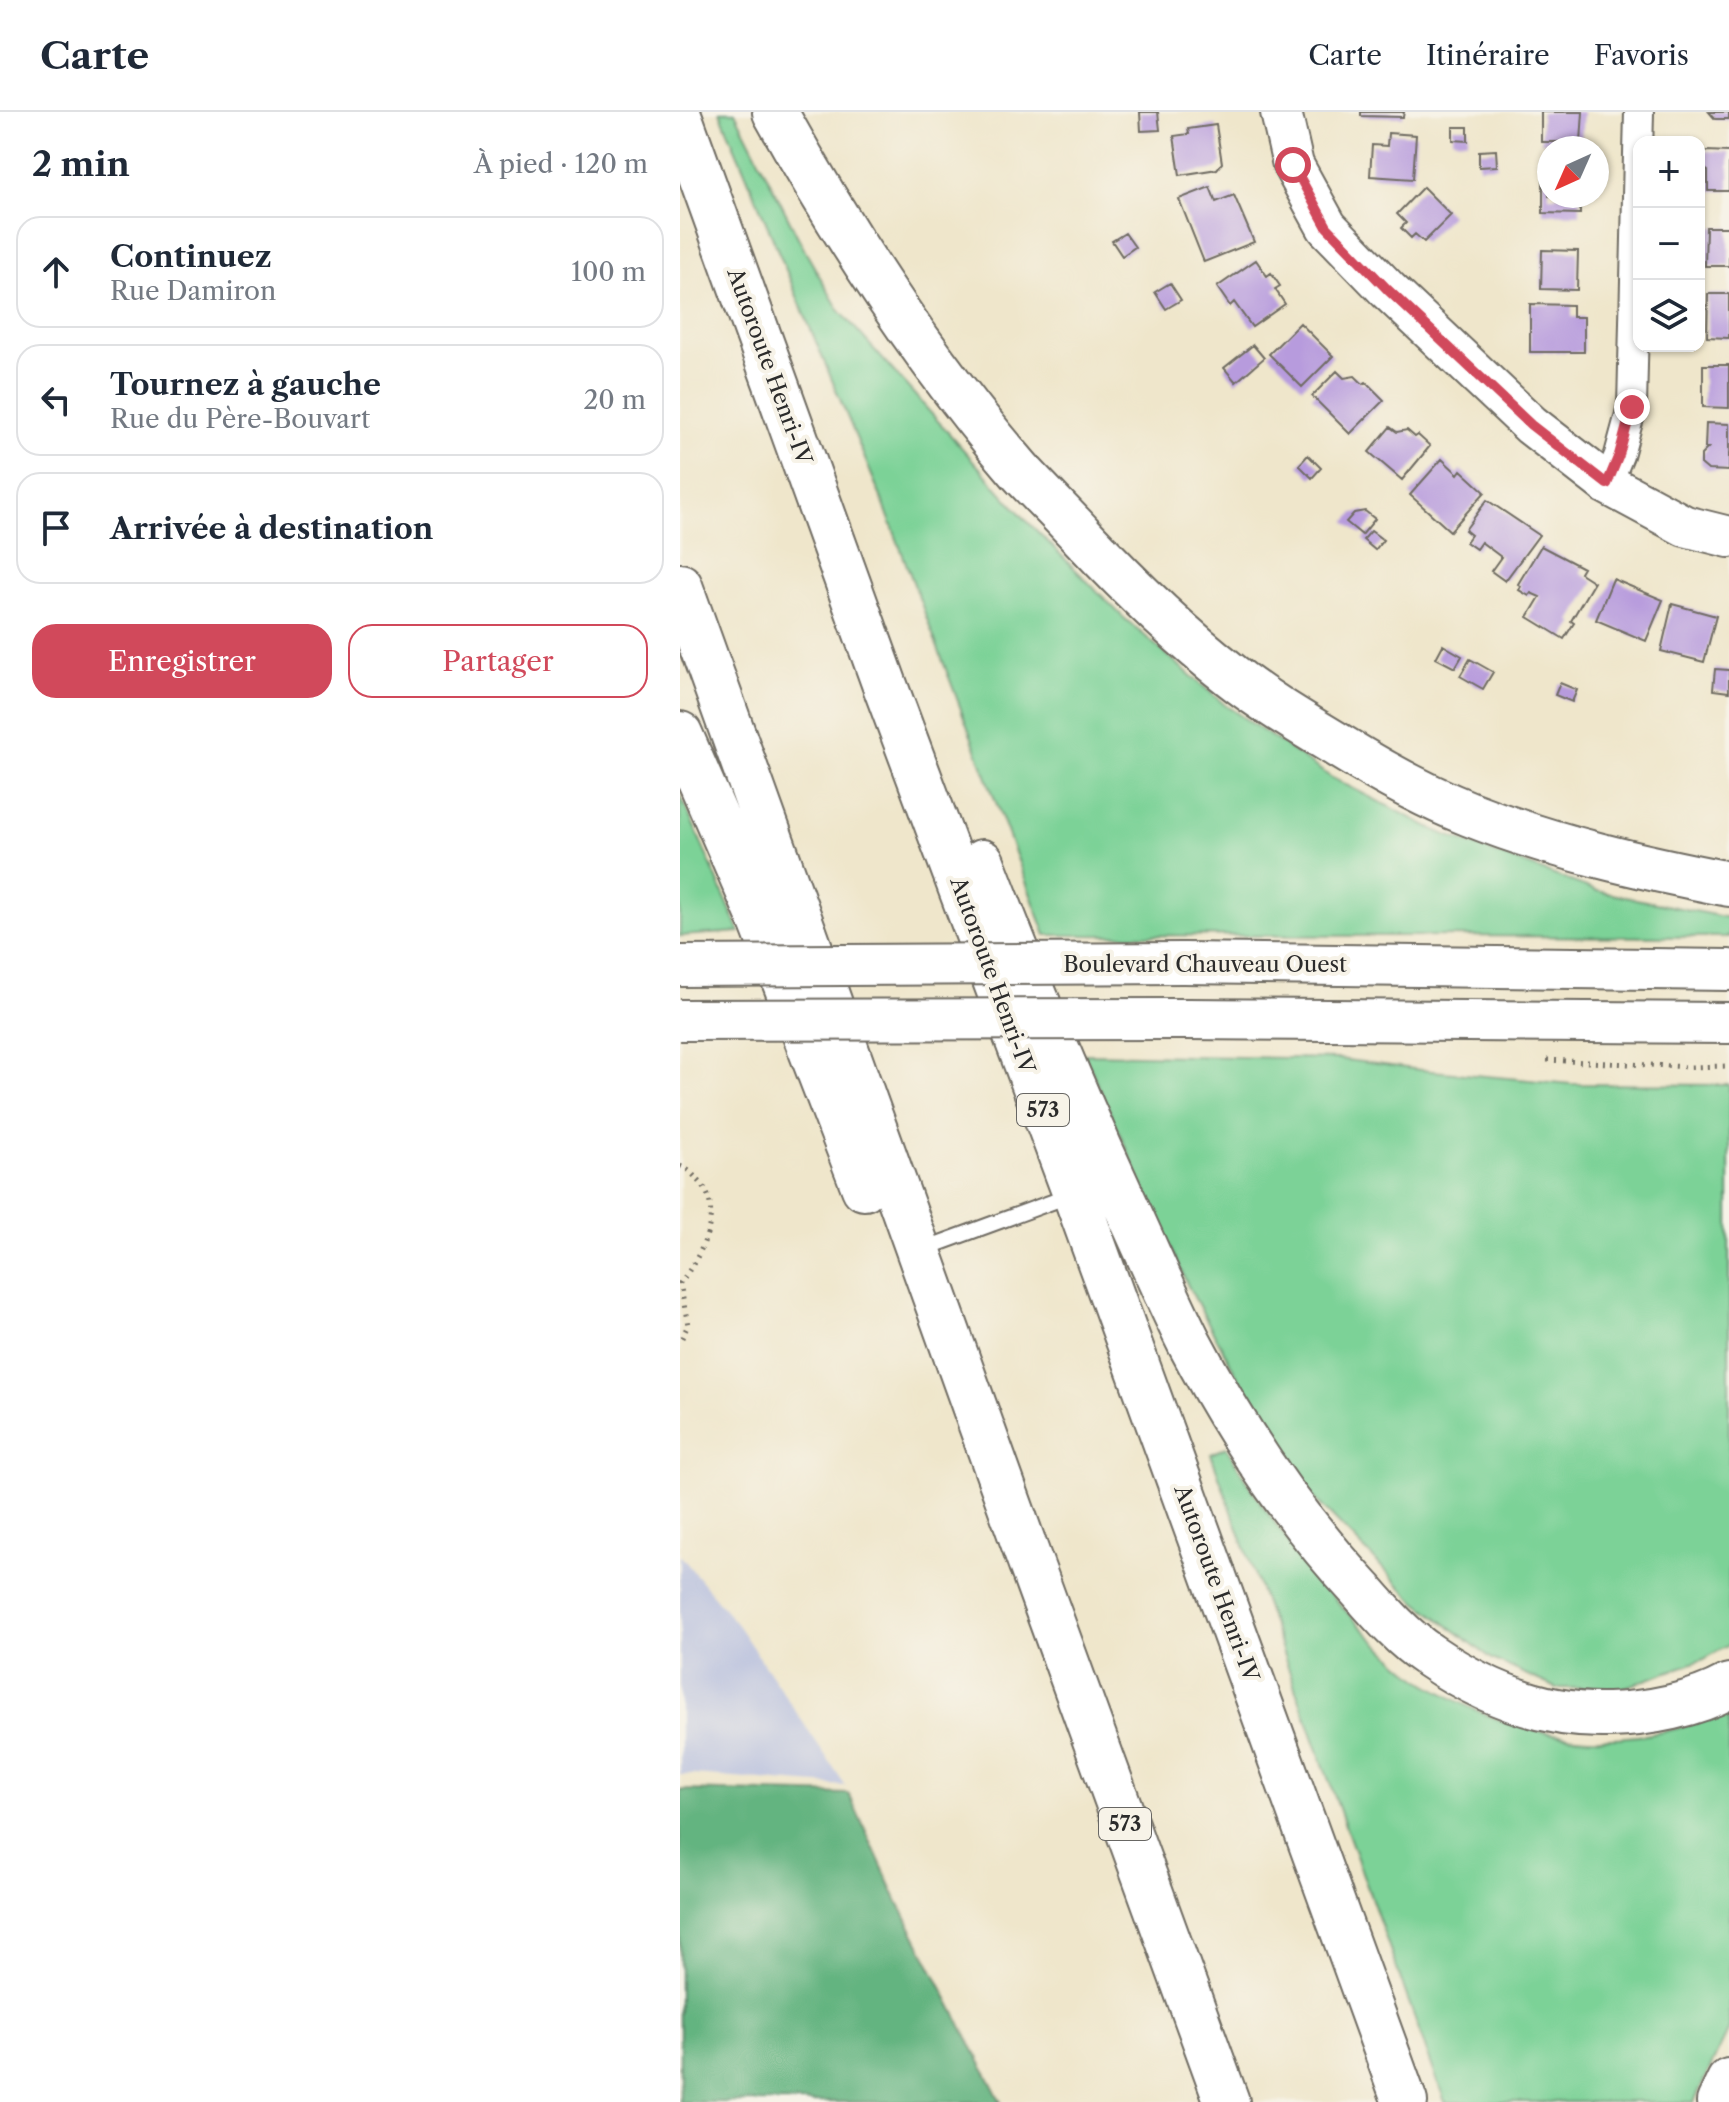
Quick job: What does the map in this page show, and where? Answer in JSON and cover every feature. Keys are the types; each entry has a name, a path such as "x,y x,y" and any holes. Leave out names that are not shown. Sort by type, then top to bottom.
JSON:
{"highway":[{"path":"775,112 878,283 936,366 1021,471 1161,616 1233,677 1308,728 1391,778 1470,814 1613,859 1729,884"},
{"path":"680,115 923,705 1082,1108 1190,1343 1280,1492 1321,1547 1384,1615 1427,1654 1482,1688 1540,1708 1585,1716 1627,1715 1674,1706 1729,1686"},
{"name":"Autoroute Henri-IV","path":"680,115 884,683 1075,1194 1405,2102"},
{"name":"573","path":"680,586 1227,2102"},
{"path":"680,734 762,923 884,1239 1024,1545"},
{"path":"1719,2102 1729,2081"}],"main road":[{"path":"1281,112 1293,165 1327,227 1388,290 1531,425 1607,484 1685,526 1729,537"},
{"name":"Boulevard Chauveau Ouest","path":"680,966 1183,963 1729,970"},
{"path":"680,1020 1187,1019 1729,1023"}],"street":[{"path":"1607,484 1619,455 1632,407 1639,112"}],"lane":[{"path":"918,1251 1075,1194"}],"path":[{"path":"680,1166 687,1168 706,1188 710,1213 706,1240 696,1264 680,1283 688,1325 680,1342"}],"shaded area":[{"path":"680,1555 738,1626 846,1786 680,1774"}],"green space":[{"path":"720,112 735,112 805,251 839,310 1026,520 1123,617 1225,705 1332,778 1441,833 1597,891 1729,918 1729,937 1046,935 883,502"},
{"path":"680,794 740,932 680,936"},
{"path":"1084,1054 1339,1059 1571,1084 1729,1085 1729,1645 1704,1659 1620,1689 1556,1688 1492,1659 1413,1599 1312,1496 1255,1408 1188,1286"},
{"path":"1226,1447 1287,1540 1333,1598 1417,1678 1445,1694 1513,1724 1585,1738 1621,1738 1657,1733 1729,1710 1729,2029 1694,2102 1445,2102 1211,1454"},
{"path":"680,1790 849,1794 898,1902 1001,2102 680,2102"}],"building":[{"path":"1140,112 1158,112 1160,130 1141,131"},
{"path":"1361,112 1404,112 1403,117 1361,116"},
{"path":"1541,112 1583,112 1581,136 1541,136"},
{"path":"1709,112 1729,112 1729,119 1715,119"},
{"path":"1216,125 1222,163 1217,169 1180,175 1174,136 1189,134 1188,129"},
{"path":"1453,127 1468,127 1468,141 1453,140"},
{"path":"1388,133 1416,135 1413,179 1370,176 1372,145 1387,146"},
{"path":"1496,150 1497,166 1479,167 1479,151"},
{"path":"1729,152 1729,191 1708,191 1705,153"},
{"path":"1210,187 1216,202 1234,195 1254,242 1204,262 1179,199"},
{"path":"1423,187 1451,215 1424,242 1415,234 1411,238 1401,228 1406,223 1397,214"},
{"path":"1543,208 1580,208 1580,214 1543,213"},
{"path":"1706,227 1729,227 1729,266 1705,266"},
{"path":"1125,233 1135,247 1122,256 1112,241"},
{"path":"1542,250 1578,251 1577,290 1541,289"},
{"path":"1256,260 1267,276 1271,273 1280,286 1275,289 1285,304 1252,327 1234,302 1230,306 1217,287"},
{"path":"1170,283 1181,300 1166,309 1155,292"},
{"path":"1708,294 1729,294 1729,338 1707,337"},
{"path":"1530,304 1572,305 1572,317 1584,317 1584,352 1530,352"},
{"path":"1300,323 1333,356 1302,387 1269,354"},
{"path":"1253,345 1264,358 1236,382 1224,368"},
{"path":"1703,365 1729,365 1729,408 1703,407"},
{"path":"1337,371 1344,378 1355,376 1363,384 1366,382 1384,400 1350,434 1312,396"},
{"path":"1706,423 1729,424 1729,471 1708,470 1701,464 1701,455 1708,448 1705,448"},
{"path":"1390,427 1397,432 1407,430 1415,437 1418,435 1430,446 1402,480 1369,452"},
{"path":"1308,455 1321,468 1312,478 1299,465"},
{"path":"1442,459 1458,474 1461,470 1485,492 1450,531 1410,495"},
{"path":"1487,500 1539,535 1505,581 1491,571 1501,557 1481,542 1476,549 1466,542 1471,535 1465,530"},
{"path":"1365,511 1375,519 1362,535 1346,522 1354,513"},
{"path":"1371,531 1383,540 1375,550 1363,540"},
{"path":"1541,546 1583,568 1580,573 1594,582 1564,639 1528,617 1540,597 1531,593 1529,596 1519,590 1521,586 1518,584"},
{"path":"1613,579 1663,600 1646,641 1596,620"},
{"path":"1672,604 1716,616 1704,662 1661,651"},
{"path":"1443,645 1462,656 1455,668 1436,658"},
{"path":"1470,659 1493,672 1483,689 1460,676"},
{"path":"1715,669 1729,670 1729,692 1713,690"},
{"path":"1560,683 1577,690 1572,702 1555,695"}],"route":[{"path":"1293,165 1327,227 1388,290 1531,425 1607,484 1619,455 1632,407"}]}
